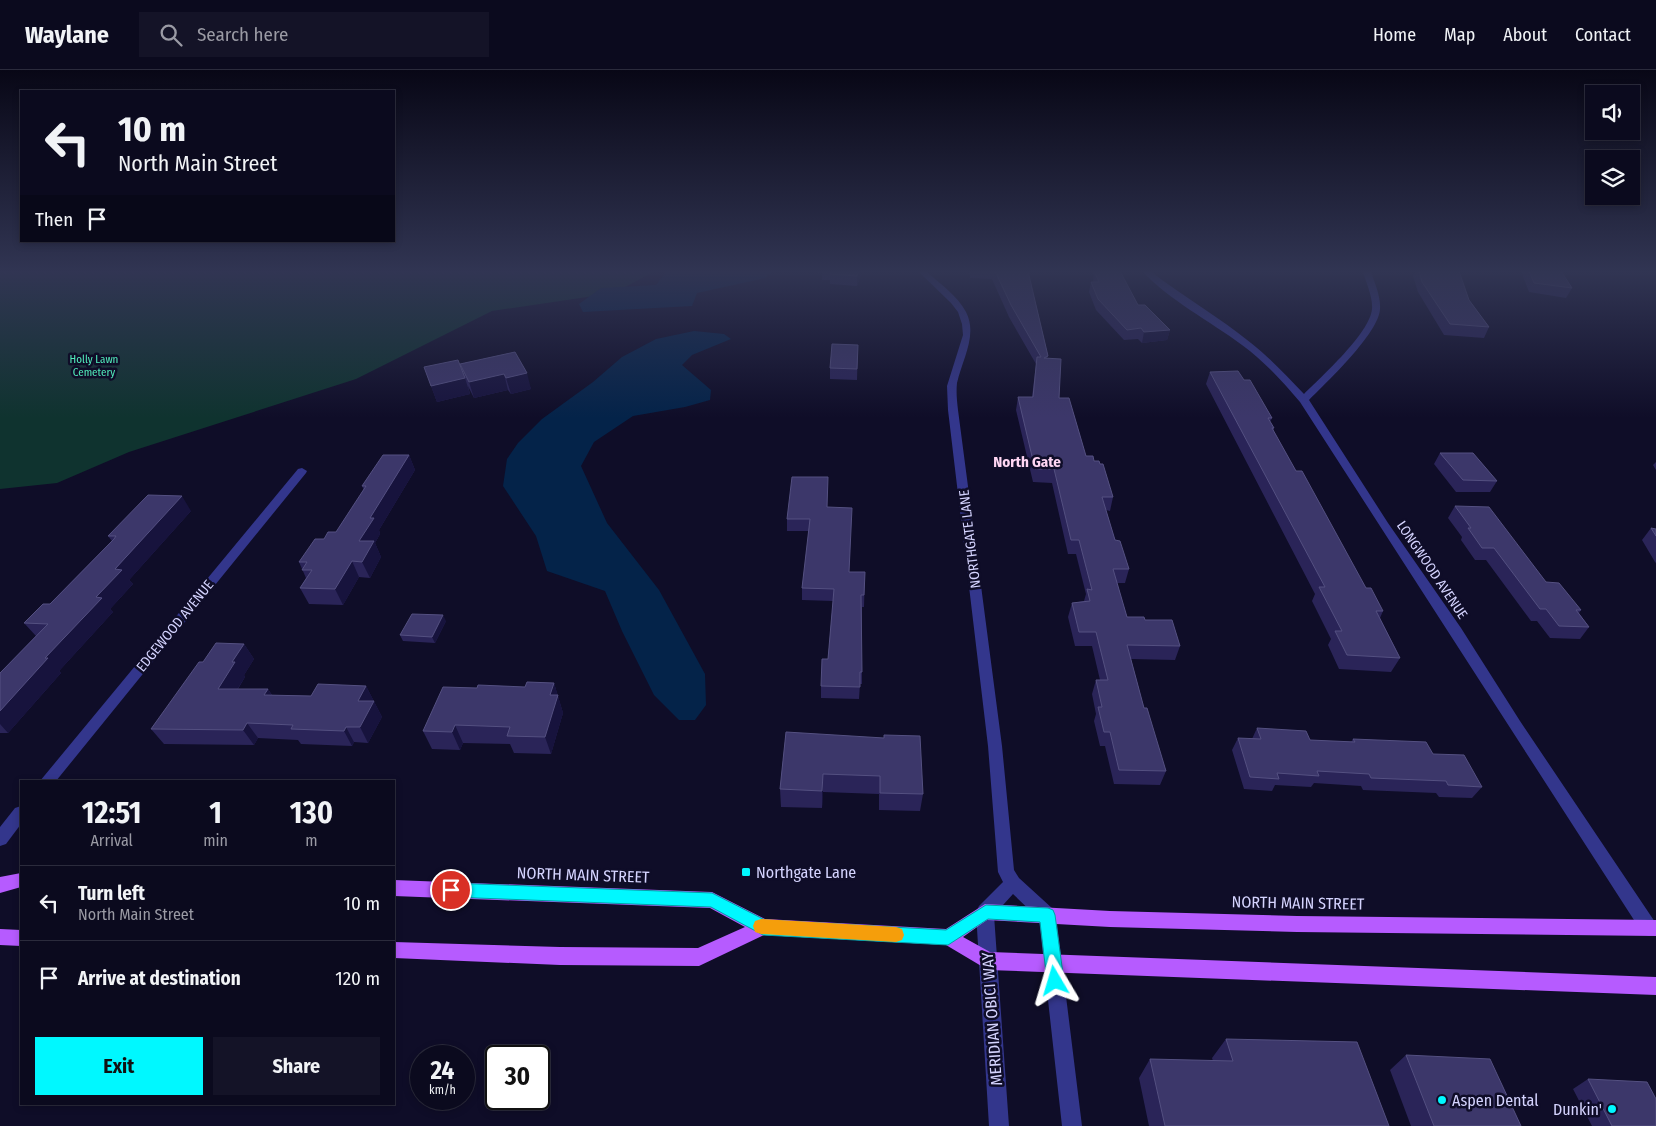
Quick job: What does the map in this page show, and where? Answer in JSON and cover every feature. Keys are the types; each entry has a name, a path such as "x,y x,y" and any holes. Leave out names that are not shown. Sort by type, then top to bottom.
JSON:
{"main road":[{"path":"0,885 20,880"},
{"name":"NORTH MAIN STREET","path":"395,888 712,900 763,927 948,937 988,961 1054,965 1656,986"},
{"name":"NORTH MAIN STREET","path":"986,912 1110,919 1297,924 1653,928"},
{"path":"948,937 986,912"},
{"name":"NORTH MAIN STREET","path":"395,950 560,956 699,957 763,927"},
{"path":"0,937 20,938"}],"street":[{"name":"NORTHGATE LANE","path":"965,320 967,335 952,386 953,410 971,543 1006,872 1013,883 1048,915"},
{"name":"LONGWOOD AVENUE","path":"1212,320 1247,344 1273,366 1304,400 1383,524 1456,631 1514,725 1653,928"},
{"path":"1304,400 1346,356 1373,320"},
{"name":"EDGEWOOD AVENUE","path":"48,780 302,470"},
{"path":"0,839 20,814"},
{"path":"986,912 1013,883"},
{"name":"MERIDIAN OBICI WAY","path":"986,912 998,1126"},
{"path":"1048,915 1072,1126"}],"green space":[{"name":"Holly Lawn Cemetery","path":"0,320 473,320 356,379 129,452 57,483 0,489"}],"water":[{"path":"694,331 724,334 731,339 692,355 682,365 711,390 710,400 685,407 633,416 594,442 581,466 607,523 659,590 705,674 706,705 695,720 679,720 654,695 622,631 605,591 547,571 536,536 503,486 507,459 518,443 542,419 593,382 622,357 656,339"}],"building":[{"path":"1020,320 1040,320 1048,356 1044,358 1061,359 1059,398 1069,398 1086,456 1093,456 1094,461 1099,461 1100,464 1103,464 1113,497 1102,497 1115,540 1120,541 1129,569 1113,569 1127,617 1144,617 1145,620 1172,620 1180,646 1127,645 1144,708 1147,708 1166,771 1119,770 1110,732 1104,732 1098,707 1102,707 1096,680 1108,680 1096,632 1079,632 1072,603 1090,601 1087,589 1092,590 1079,540 1071,540 1054,469 1035,469 1018,397 1033,397 1037,357 1041,357"},
{"path":"1118,320 1160,320 1170,330 1144,332 1141,328 1127,330"},
{"path":"1448,320 1484,320 1489,327 1450,324"},
{"path":"832,344 858,345 857,369 830,368"},
{"path":"515,352 527,373 506,378 504,374 469,382 460,364"},
{"path":"458,360 465,378 431,386 424,367"},
{"path":"1238,371 1244,380 1250,380 1272,418 1268,418 1274,428 1272,428 1296,471 1302,471 1366,588 1371,588 1383,611 1376,611 1400,658 1347,655 1335,631 1342,631 1319,587 1325,587 1210,372"},
{"path":"1440,453 1473,453 1497,481 1463,480"},
{"path":"383,455 409,455 370,518 374,518 359,541 374,541 362,562 352,561 335,589 300,588 312,570 302,570 307,562 299,562 315,539 324,539 328,532 336,532 366,486 362,486"},
{"path":"792,477 828,477 827,507 852,508 849,572 865,572 864,595 861,595 862,672 860,672 860,687 821,686 822,659 828,659 834,589 802,588 810,519 787,519"},
{"path":"148,495 182,496 115,569 122,570 96,597 102,598 45,658 48,658 0,711 0,673 48,624 24,623 43,604 50,604 114,539 116,536 108,536"},
{"path":"1455,506 1489,507 1546,582 1559,583 1581,610 1576,610 1589,627 1559,626 1546,609 1540,609 1494,548 1482,548 1468,528 1471,528"},
{"path":"1651,528 1656,529 1656,536"},
{"path":"412,614 443,615 432,637 400,635"},
{"path":"216,643 244,644 218,689 268,689 264,695 311,696 318,684 366,686 358,701 374,701 360,727 346,727 344,731 291,729 293,725 247,723 243,730 151,729 199,662 203,662"},
{"path":"527,682 554,683 550,695 558,695 545,737 507,736 510,727 455,725 452,732 423,731 443,687 477,688 478,685 525,687"},
{"path":"1257,728 1306,731 1310,740 1355,742 1353,739 1426,742 1433,754 1464,755 1482,787 1448,785 1446,781 1371,778 1369,774 1317,771 1319,776 1277,773 1279,779 1250,777 1238,738 1261,739"},
{"path":"786,732 884,738 884,735 920,736 923,794 880,793 880,776 823,774 822,791 780,789"},
{"path":"1226,1039 1357,1042 1389,1126 1165,1126 1150,1059 1233,1061"},
{"path":"1406,1055 1490,1059 1521,1126 1434,1126"},
{"path":"1588,1079 1647,1082 1656,1099 1656,1126 1612,1126"}],"slow traffic":[{"path":"761,926 896,935"}],"place":[{"name":"Northgate Lane","path":"746,872"},
{"name":"Aspen Dental","path":"1442,1100"},
{"name":"Dunkin'","path":"1612,1109"}],"district":[{"name":"North Gate","path":"1027,462"}],"route":[{"path":"451,890 712,900 763,927 948,937 986,912 1048,915 1055,981"}]}
